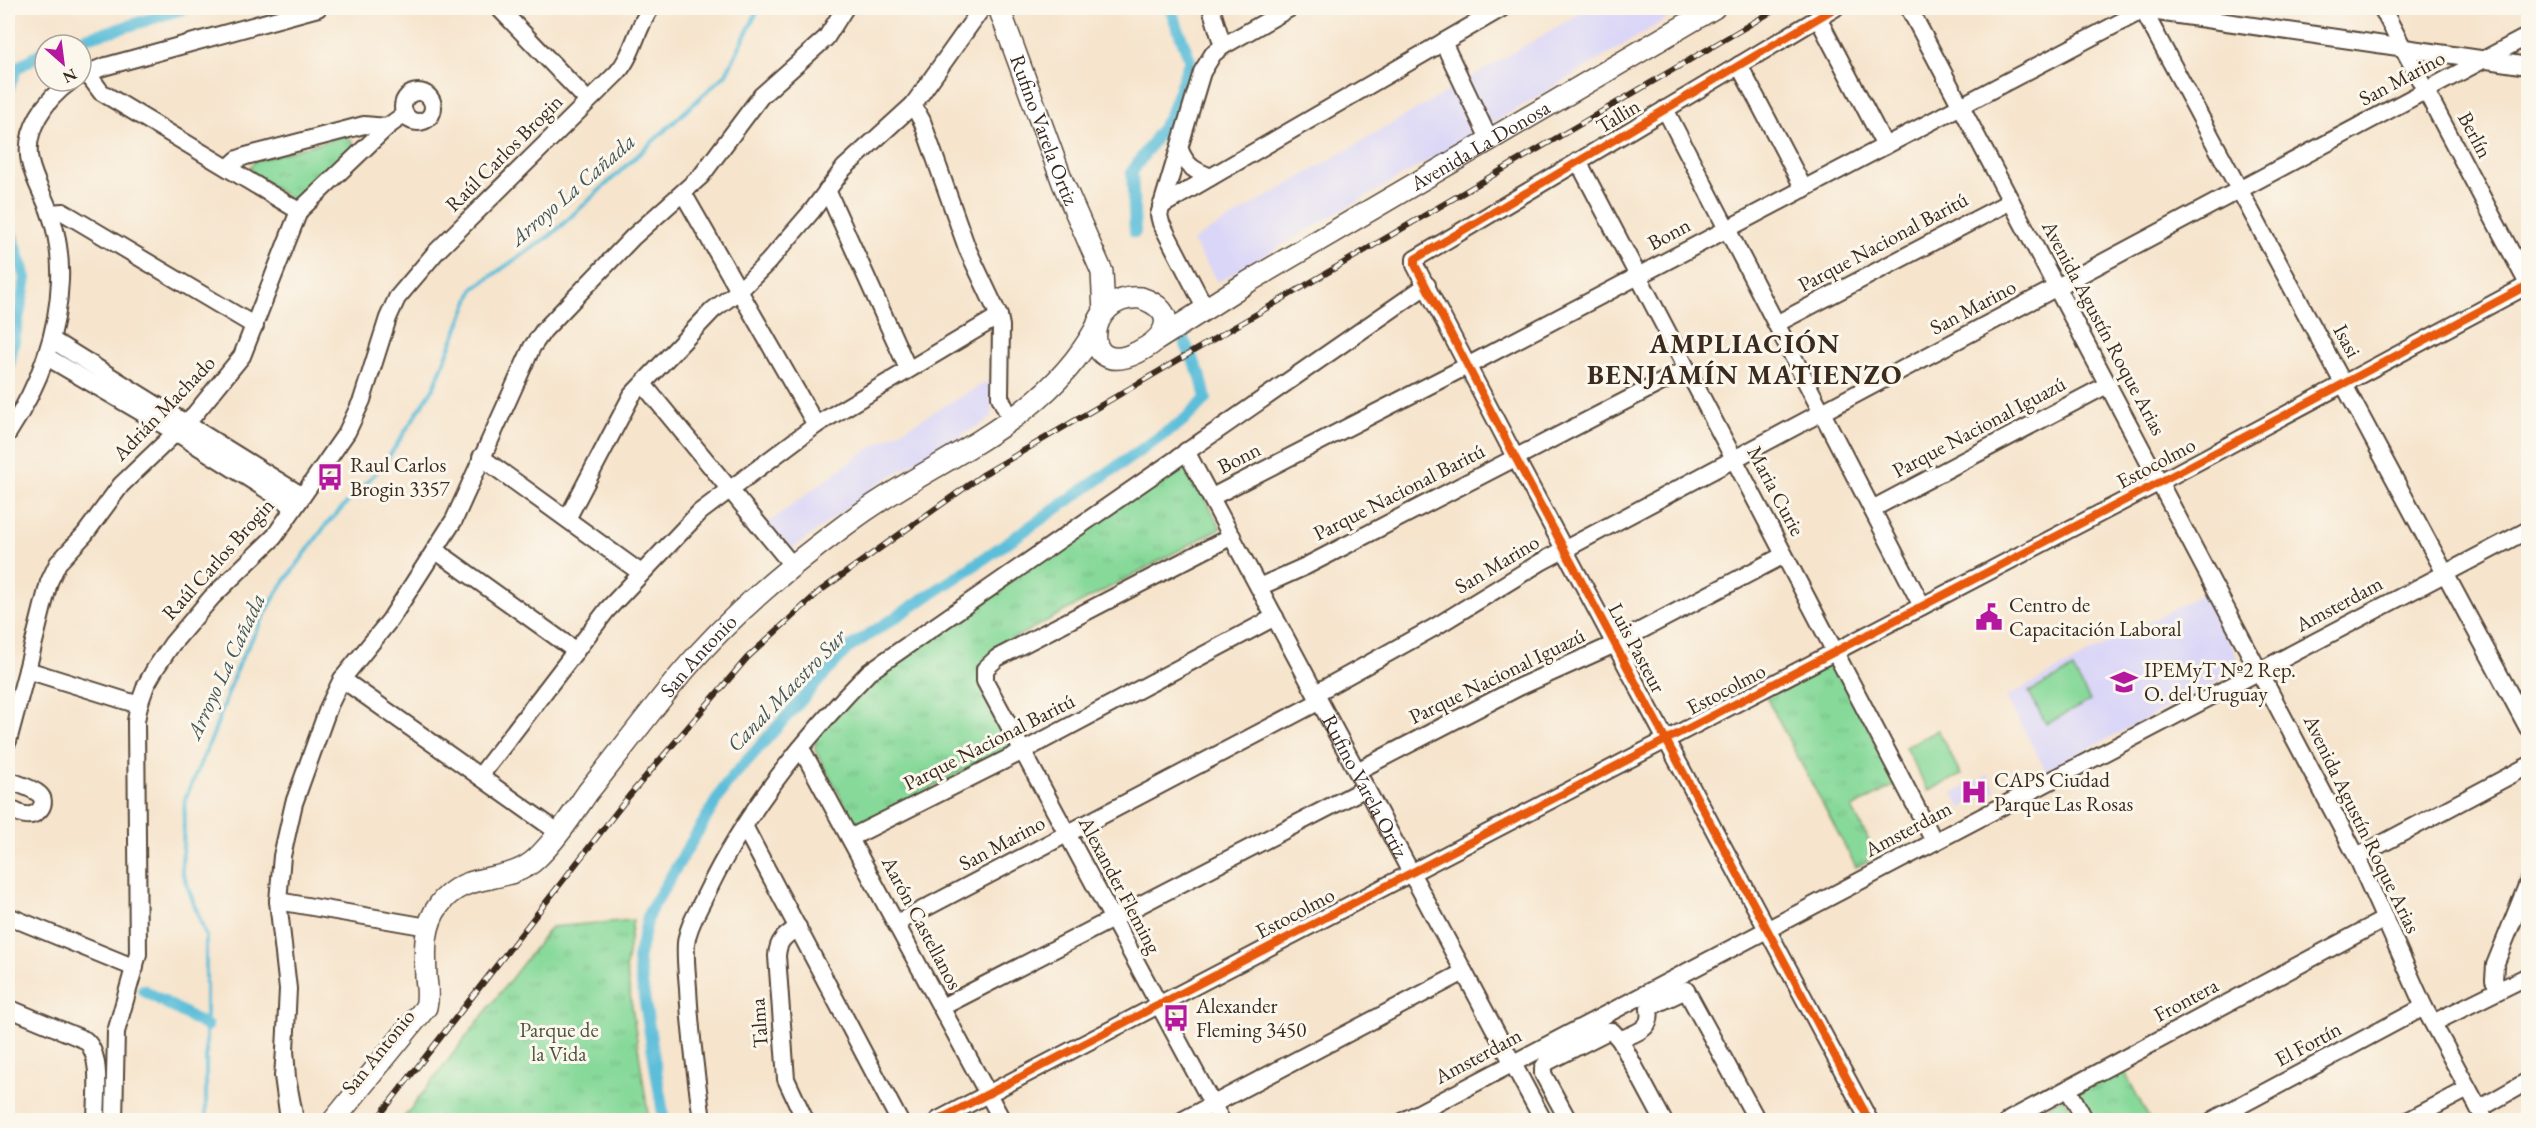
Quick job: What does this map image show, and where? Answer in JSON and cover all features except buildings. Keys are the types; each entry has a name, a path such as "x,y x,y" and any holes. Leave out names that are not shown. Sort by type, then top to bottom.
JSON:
{"main road":[{"name":"Rufino Varela Ortiz","path":"999,8 1063,183 1094,250 1105,285 1100,320"},
{"name":"Avenida La Donosa","path":"1158,339 1248,282 1714,8"},
{"name":"Rufino Varela Ortiz","path":"1094,250 1121,284 1149,301"},
{"name":"Avenida La Donosa","path":"1149,301 1166,308 1179,308 1202,302 1248,282"},
{"path":"1127,299 1149,301 1163,312 1166,323 1158,339 1132,355 1121,358 1109,358 1098,349 1094,339 1100,320 1127,299"},
{"name":"San Antonio","path":"1053,387 1080,355 1100,320"},
{"name":"San Antonio","path":"334,1120 426,1007 429,995 426,944 428,927 433,915 448,895 470,881 508,874 527,867 558,832 682,673 732,619 792,565 891,492 1025,411 1053,387 1082,367 1109,358"},
{"name":"San Antonio","path":"322,1120 410,1014 427,980"}],"street":[{"path":"93,71 318,8"},
{"path":"499,8 588,101"},
{"name":"Raúl Carlos Brogin","path":"114,1120 116,1032 138,954 136,721 139,705 155,669 172,644 212,597 274,537 347,432 355,416 397,297 436,252 624,66 644,17 651,8"},
{"path":"289,1120 283,1076 288,989 278,901 282,856 291,813 329,706 342,680 390,620 462,505 481,457 532,347 544,330 633,237 683,193 705,170 761,96 826,38 845,8"},
{"path":"567,519 624,407 712,309 740,290 792,235 844,168 913,105 982,8"},
{"path":"1211,8 1223,46"},
{"path":"1202,302 1161,223 1159,215 1161,206 1207,62 1223,46 1290,8"},
{"path":"1161,206 1502,8"},
{"name":"Tallin","path":"1419,255 1835,8"},
{"name":"Avenida Agustín Roque Arias","path":"1909,8 2357,857 2424,1007 2482,1115"},
{"path":"2140,8 2529,66"},
{"name":"Bonn","path":"1212,497 1804,189 2140,8"},
{"name":"Isasi","path":"2140,8 2529,728"},
{"name":"Berlín","path":"2382,8 2529,285"},
{"path":"1818,18 1885,146"},
{"name":"San Marino","path":"897,923 1067,834 1318,697 1565,549 2529,36"},
{"path":"1443,42 1490,139"},
{"path":"1739,65 1804,189"},
{"path":"93,84 101,92 299,211"},
{"path":"8,433 33,391 52,340 60,280 50,213 33,172 30,160 30,141 39,113 57,93"},
{"path":"913,105 922,120 967,248 999,316 1001,326 1000,397 1011,420"},
{"path":"1665,109 1922,606"},
{"name":"Adrián Machado","path":"8,741 49,582 58,563 85,534 121,485 182,428 242,356 299,211 387,127 405,114"},
{"path":"228,168 238,159 364,125 387,127"},
{"path":"1180,150 1187,165 1211,177"},
{"name":"Maria Curie","path":"1578,161 1934,842"},
{"path":"827,190 908,369"},
{"path":"683,193 816,425"},
{"name":"Parque Nacional Baritú","path":"1776,324 2011,201"},
{"path":"50,213 63,212 255,326"},
{"name":"Luis Pasteur","path":"1419,255 1415,259 1415,265 1869,1120"},
{"path":"702,1120 690,1032 687,943 692,923 720,865 744,826 801,748 869,672 1427,285"},
{"name":"Estocolmo","path":"938,1120 2160,482 2529,285"},
{"path":"480,776 607,610 700,512 816,425 999,316"},
{"path":"52,340 182,428 298,501"},
{"path":"47,357 182,428"},
{"name":"Parque Nacional Baritú","path":"1259,587 1306,566 1687,369"},
{"path":"643,384 792,565"},
{"name":"Parque Nacional Iguazú","path":"1872,509 2108,385"},
{"name":"Rufino Varela Ortiz","path":"1186,451 1543,1120"},
{"path":"481,457 640,573"},
{"name":"Amsterdam","path":"1405,1120 2529,530"},
{"name":"Alexander Fleming","path":"1221,1120 985,681 985,669 997,658 1232,536"},
{"path":"435,550 576,651"},
{"name":"Parque Nacional Iguazú","path":"1357,771 1519,687 1615,644 1784,555"},
{"name":"Parque Nacional Baritú","path":"850,838 1023,751 1275,616"},
{"path":"27,670 139,705"},
{"path":"342,680 558,832"},
{"name":"Aarón Castellanos","path":"801,748 1002,1120"},
{"path":"2357,857 2529,766"},
{"path":"8,780 35,791 41,795 43,801 42,807 32,815 8,808"},
{"path":"942,1007 1366,788"},
{"path":"744,826 899,1120"},
{"path":"2499,990 2494,980 2495,965 2529,883"},
{"path":"278,901 428,927"},
{"path":"8,916 135,968"},
{"name":"Frontera","path":"2008,1120 2385,919"},
{"name":"Talma","path":"798,927 783,938 778,945 777,956 786,1079 805,1120"},
{"path":"1183,1120 1464,972"},
{"path":"2433,1023 2529,976"},
{"path":"1620,1040 1647,1026 1651,1019 1649,1009 1652,1006 1686,990 1757,1120"},
{"name":"El Fortín","path":"2213,1120 2424,1007"},
{"path":"8,1008 85,1040 91,1045 96,1056 96,1120"},
{"path":"1568,1120 1543,1074 1543,1068 1547,1062 1612,1030 1620,1040 1663,1120"},
{"path":"285,1050 296,1120"},
{"path":"2482,1115 2529,1081"},
{"path":"2068,1089 2085,1120"},
{"path":"2409,1120 2468,1089"}],"shaded area":[{"path":"1589,8 1672,8 1675,14 1478,132 1218,282 1192,241"},
{"path":"992,379 992,418 884,480 787,553 764,526 862,453"},
{"name":"IPEMyT Nº2 Rep. O. del Uruguay","path":"2204,593 2243,668 2046,771 2006,697"},
{"name":"CAPS Ciudad Parque Las Rosas","path":"1988,775 1996,790 1961,808 1953,793"}],"green space":[{"path":"345,136 350,138 355,147 302,200 296,201 253,176 250,167 255,161"},
{"path":"1178,463 1186,464 1221,528 994,649 984,663 1015,744 861,825 853,820 815,750 815,738 872,676"},
{"path":"1825,663 1832,663 1899,783 1852,808 1877,856 1856,867 1765,695"},
{"path":"2073,669 2090,701 2046,724 2029,692"},
{"path":"1938,730 1961,775 1928,791 1905,747"},
{"name":"Parque de la Vida","path":"633,920 626,967 649,1120 402,1120 551,927"},
{"path":"2121,1065 2150,1120 2091,1120 2075,1089"},
{"path":"2064,1097 2077,1120 2020,1120"}],"waterway":[{"name":"Canal Maestro Sur","path":"93,36 185,8"},
{"name":"Arroyo La Cañada","path":"206,1120 206,936 182,871 185,799 213,735 238,665 277,592 326,525 384,464 434,387 474,288 551,235 726,74 759,8"},
{"name":"Canal Maestro Sur","path":"1135,232 1132,172 1169,118 1190,60 1170,8"},
{"name":"Canal Maestro Sur","path":"8,90 16,69 33,58"},
{"name":"Canal Maestro Sur","path":"8,223 26,278 8,370"},
{"name":"Canal Maestro Sur","path":"664,1120 638,959 649,913 727,783 847,649 966,571 1183,421 1206,399 1201,377 1181,334"},
{"path":"143,990 207,1026"}],"railway":[{"path":"376,1120 629,796 747,658 820,591 984,474 1778,8"}],"cycle path":[{"path":"1835,8 1415,259 1415,265 1869,1120"},
{"path":"938,1120 2160,482 2528,285"}],"place":[{"name":"Raul Carlos Brogin 3357","path":"330,477"},
{"name":"Centro de Capacitación Laboral","path":"1989,617"},
{"name":"IPEMyT Nº2 Rep. O. del Uruguay","path":"2124,682"},
{"name":"CAPS Ciudad Parque Las Rosas","path":"1974,792"},
{"name":"Alexander Fleming 3450","path":"1176,1018"}],"district":[{"name":"AMPLIACIÓN BENJAMÍN MATIENZO","path":"1745,360"}]}
